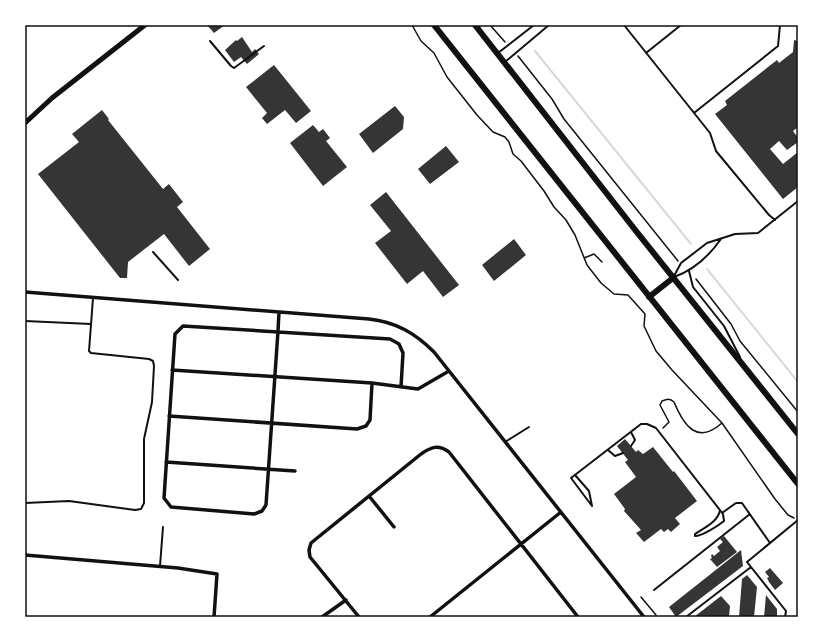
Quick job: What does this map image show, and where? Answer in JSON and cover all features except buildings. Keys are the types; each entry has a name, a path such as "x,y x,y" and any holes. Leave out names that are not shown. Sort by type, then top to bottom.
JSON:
{"main road":[{"path":"25,123 52,98 145,25"},
{"path":"434,25 798,484"},
{"path":"475,25 673,278 798,434"},
{"path":"649,297 673,278"}],"street":[{"path":"25,292 370,319 395,324 408,330 421,339 449,371 644,617"},
{"path":"279,312 278,331 274,377 266,505 262,511 254,514 171,507 167,504 164,498 175,334 179,328 183,326 278,331 390,339 399,344 402,353 401,387"},
{"path":"172,370 372,383 418,389 449,371"},
{"path":"169,416 357,429 366,426 370,420 372,383"},
{"path":"359,617 310,557 309,550 311,543 421,454 429,448 438,446 449,452 578,617"},
{"path":"166,462 295,470"},
{"path":"369,496 394,527"},
{"path":"430,617 561,512"},
{"path":"25,555 160,566 217,574 214,617"},
{"path":"322,617 346,600"}],"lane":[{"path":"497,54 534,25"},
{"path":"504,63 549,25"},
{"path":"624,25 694,112 710,134 716,151 769,215 775,220"},
{"path":"646,53 681,25"},
{"path":"694,112 778,46 780,25"},
{"path":"210,41 234,68 238,67 264,46"},
{"path":"673,278 681,263 707,243 735,234 758,232 798,201"},
{"path":"673,278 689,272 714,250 722,238"},
{"path":"153,252 178,280"},
{"path":"689,272 693,287 724,326 746,369"},
{"path":"25,503 69,501 135,510 141,509 144,504 144,439 152,402 153,361 149,359 92,353 89,351 93,297"},
{"path":"25,321 91,324"},
{"path":"575,475 589,491 592,506 571,478 641,424 647,424 656,428 720,510 724,517 720,524 700,536 695,536 695,534 719,516 720,510"},
{"path":"505,442 528,427"},
{"path":"631,432 636,440 631,446"},
{"path":"608,450 615,456 622,452"},
{"path":"722,513 739,502 742,503 770,543"},
{"path":"654,590 750,514"},
{"path":"785,617 786,611 747,562 798,520"},
{"path":"160,566 163,527"},
{"path":"686,617 751,567"}],"path":[{"path":"412,25 421,41 434,53 447,77 477,115 493,132 505,137 509,142 513,154 521,161 554,207 566,220 575,236 584,258 593,273 609,291 618,295 628,295 645,314 644,326 646,333 656,350 672,370 722,423 782,508 788,515 798,520"},
{"path":"490,25 508,45"},
{"path":"516,53 552,99 564,119 681,263"},
{"path":"584,258 594,254 602,262"},
{"path":"689,272 731,324 740,341 798,412"},
{"path":"663,428 669,422 660,405 662,400 666,399 671,399 674,402 687,426 700,433 707,433 722,423"},
{"path":"641,596 656,615"}],"waterway":[{"path":"535,51 691,244"},
{"path":"707,269 798,382"}]}
